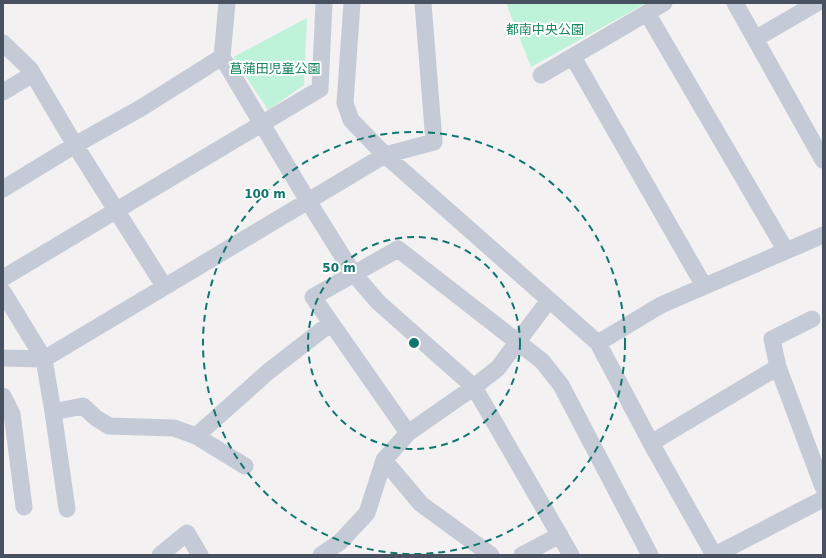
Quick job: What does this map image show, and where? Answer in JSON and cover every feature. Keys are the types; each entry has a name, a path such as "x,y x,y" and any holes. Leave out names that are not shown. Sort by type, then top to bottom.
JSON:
{"street":[{"path":"228,3 222,57 308,201 355,275 378,302 474,387 571,555"},
{"path":"3,278 320,89 324,3"},
{"path":"352,3 345,103 351,120 385,155 598,343 651,443 715,555 823,499"},
{"path":"3,358 44,359 385,155 434,142 423,3"},
{"path":"541,75 664,3"},
{"path":"735,3 823,160"},
{"path":"755,39 817,3"},
{"path":"647,13 786,251"},
{"path":"3,43 30,69 75,145 164,286"},
{"path":"3,189 75,145 141,108 222,57"},
{"path":"572,57 704,286"},
{"path":"3,92 33,74"},
{"path":"598,343 661,305 823,235"},
{"path":"408,433 313,298 398,249 542,361 561,385 650,555"},
{"path":"3,292 44,359 67,508"},
{"path":"321,555 340,542 367,513 384,460 408,433 474,387 498,368 549,300"},
{"path":"812,319 772,338 778,367 823,487"},
{"path":"196,436 268,371 331,323"},
{"path":"651,443 778,367"},
{"path":"3,396 12,414 24,507"},
{"path":"53,412 82,406 96,418 109,426 174,428 196,436 245,466"},
{"path":"384,460 421,504 490,555"},
{"path":"160,555 187,533 200,555"},
{"path":"522,555 560,535"}],"green space":[{"name":"都南中央公園","path":"506,3 646,3 531,67"},
{"name":"菖蒲田児童公園","path":"307,18 304,85 268,110 233,57"}]}
